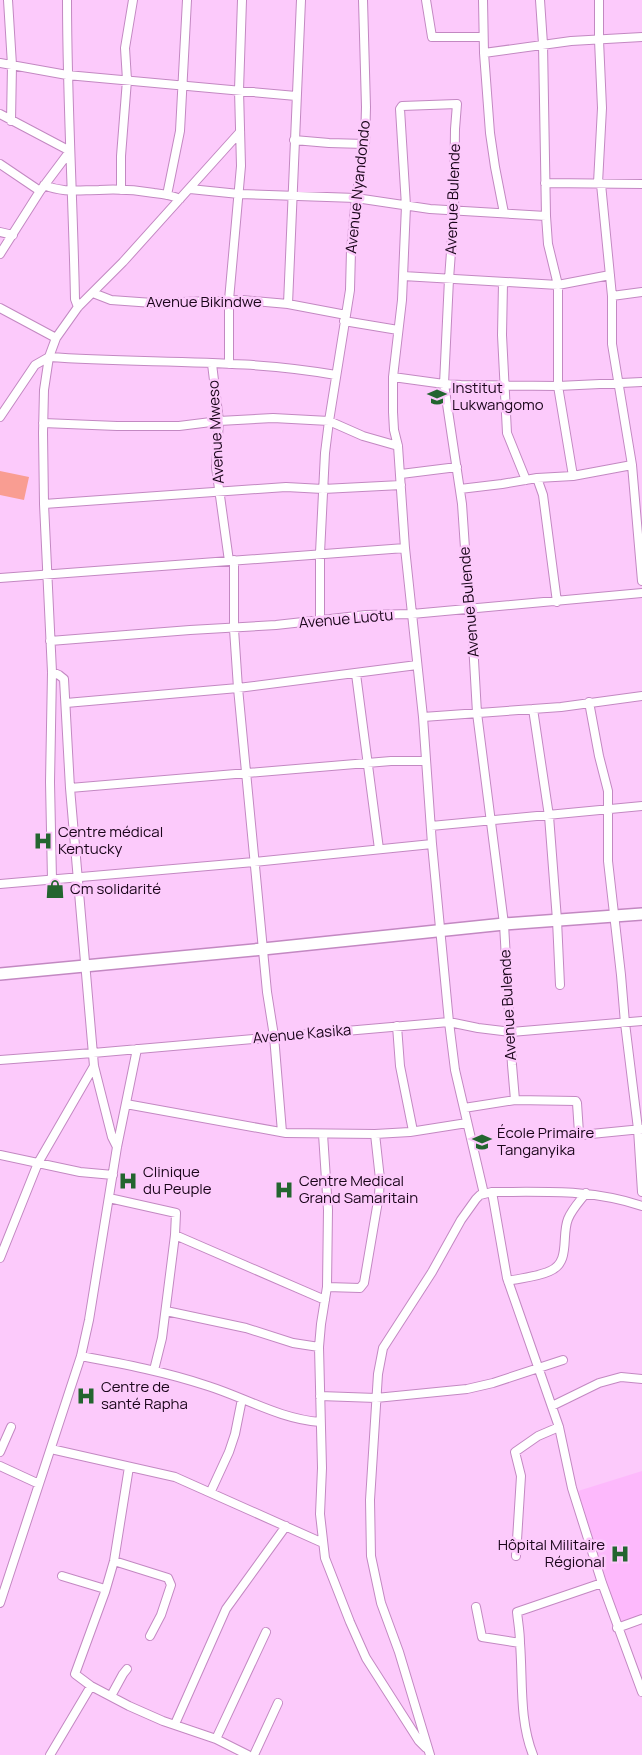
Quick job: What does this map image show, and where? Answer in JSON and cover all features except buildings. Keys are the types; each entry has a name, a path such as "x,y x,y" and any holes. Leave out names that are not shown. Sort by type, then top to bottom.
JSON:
{"street":[{"path":"8,0 12,65 11,121"},
{"path":"67,0 67,75 75,299 78,307"},
{"path":"121,190 121,156 127,80 125,48 133,0"},
{"path":"166,194 180,131 187,0"},
{"path":"229,364 229,300 241,166 239,90 242,0"},
{"path":"288,304 301,0"},
{"name":"Avenue Nyandondo","path":"320,620 320,554 328,421 350,290 350,256 356,198 365,144 366,107 363,0"},
{"path":"426,0 432,37 482,37"},
{"path":"483,0 482,37 490,133 504,212"},
{"path":"540,0 543,44 546,216 548,244 558,285 558,386 573,476"},
{"path":"599,0 602,108 600,183 612,296 612,344 640,521 642,581"},
{"path":"484,53 543,44 642,37"},
{"path":"0,63 67,75 296,96"},
{"name":"Avenue Bulende","path":"406,206 401,107 419,104 457,104 454,211 444,384 460,489 471,608 477,713 504,924 515,1100"},
{"path":"0,114 70,151"},
{"path":"52,880 50,782 52,672 44,504 43,422 44,390 49,358 56,338 78,307 190,189 240,132"},
{"path":"294,140 365,144"},
{"path":"0,254 42,188 70,151"},
{"path":"0,164 42,188 72,192 121,190 166,194 180,199"},
{"path":"545,183 642,184"},
{"path":"190,189 238,194 356,198 454,211 504,212 546,216"},
{"path":"406,206 402,300 394,377 393,412 401,474 405,548 423,717 432,844 454,1070 467,1123 488,1193 508,1281 559,1427 572,1488 602,1583 642,1692"},
{"path":"0,232 13,235"},
{"path":"402,276 558,285 610,275"},
{"path":"503,283 503,386 507,433 526,480"},
{"path":"612,296 642,292"},
{"name":"Avenue Bikindwe","path":"93,293 111,300 153,303 229,300 288,304 398,330"},
{"path":"0,308 56,338"},
{"path":"0,417 35,365 49,358 229,364 304,369 336,375"},
{"name":"Avenue Mweso","path":"212,364 219,421 216,467 232,560 238,688 270,1017 274,1036 282,1132"},
{"path":"394,377 444,384 503,386 558,386 642,382"},
{"path":"43,422 117,426 179,426 219,421 273,418 328,421 363,436 398,446"},
{"path":"460,489 537,478 573,476 632,465"},
{"path":"401,474 457,467"},
{"path":"537,478 543,495 557,602"},
{"path":"44,504 286,487 323,489 401,485"},
{"path":"0,578 405,548"},
{"name":"Avenue Luotu","path":"50,641 412,614 642,593"},
{"path":"66,703 238,688 417,665"},
{"path":"52,672 64,679 70,788 94,1066 112,1137 117,1148"},
{"path":"356,674 379,849"},
{"path":"423,717 533,709 642,696"},
{"path":"589,702 608,791 607,846 625,1023 640,1129 642,1192"},
{"path":"533,709 549,816 560,985"},
{"path":"70,788 367,763 425,761"},
{"path":"431,826 490,822 642,806"},
{"path":"0,884 254,862 432,844"},
{"path":"0,974 504,924 642,914"},
{"name":"Avenue Kasika","path":"0,1060 93,1054 274,1036 449,1022 511,1032 642,1021"},
{"path":"397,1026 400,1066 412,1131"},
{"path":"0,1601 81,1356 117,1148 137,1049"},
{"path":"0,1258 38,1163 94,1066"},
{"path":"464,1108 515,1100 577,1102 579,1133 581,1135 640,1129"},
{"path":"126,1104 282,1132 375,1134 467,1123"},
{"path":"323,1134 327,1191 327,1287 319,1347 322,1468 320,1514 325,1558 366,1658 419,1741 429,1752"},
{"path":"327,1287 360,1288 364,1283 379,1195 380,1179 375,1134"},
{"path":"0,1155 80,1172 113,1175"},
{"path":"429,1752 399,1652 381,1603 371,1556 369,1510 376,1398 383,1348 432,1272 471,1206 480,1195 488,1193 586,1193 642,1206"},
{"path":"508,1281 550,1271 559,1264 563,1258 566,1225 569,1216 586,1193"},
{"path":"109,1198 174,1212 176,1216 166,1311 154,1370"},
{"path":"175,1235 325,1300"},
{"path":"166,1311 246,1328 293,1343 319,1347"},
{"path":"81,1356 154,1370 210,1386 285,1416 305,1421 320,1422"},
{"path":"320,1396 376,1398 467,1389 493,1383 563,1360"},
{"path":"552,1406 599,1383 621,1378 642,1379"},
{"path":"211,1491 235,1434 242,1399"},
{"path":"516,1556 521,1476 515,1452 538,1436 559,1427"},
{"path":"0,1452 11,1428"},
{"path":"51,1449 175,1477 211,1491 323,1543"},
{"path":"0,1466 39,1484"},
{"path":"129,1467 114,1560 106,1589 75,1672 76,1676 129,1706 216,1738 248,1755"},
{"path":"175,1724 226,1609 286,1526"},
{"path":"114,1560 170,1580 171,1584 161,1615 150,1636"},
{"path":"62,1576 106,1589"},
{"path":"533,1755 524,1719 517,1612 602,1583"},
{"path":"476,1607 482,1637 520,1643"},
{"path":"617,1628 642,1620"},
{"path":"216,1738 266,1632"},
{"path":"111,1696 127,1669"},
{"path":"50,1755 91,1686"},
{"path":"254,1755 278,1703"}],"shaded area":[{"path":"0,471 29,477 24,500 0,495"},
{"name":"Hôpital Militaire Régional","path":"642,1471 642,1616 620,1623 578,1491"}],"place":[{"name":"Institut Lukwangomo","path":"437,397"},
{"name":"Centre médical Kentucky","path":"43,841"},
{"name":"Cm solidarité","path":"55,889"},
{"name":"École Primaire Tanganyika","path":"482,1142"},
{"name":"Clinique du Peuple","path":"128,1181"},
{"name":"Centre Medical Grand Samaritain","path":"284,1190"},
{"name":"Centre de santé Rapha","path":"86,1396"},
{"name":"Hôpital Militaire Régional","path":"620,1554"}]}
